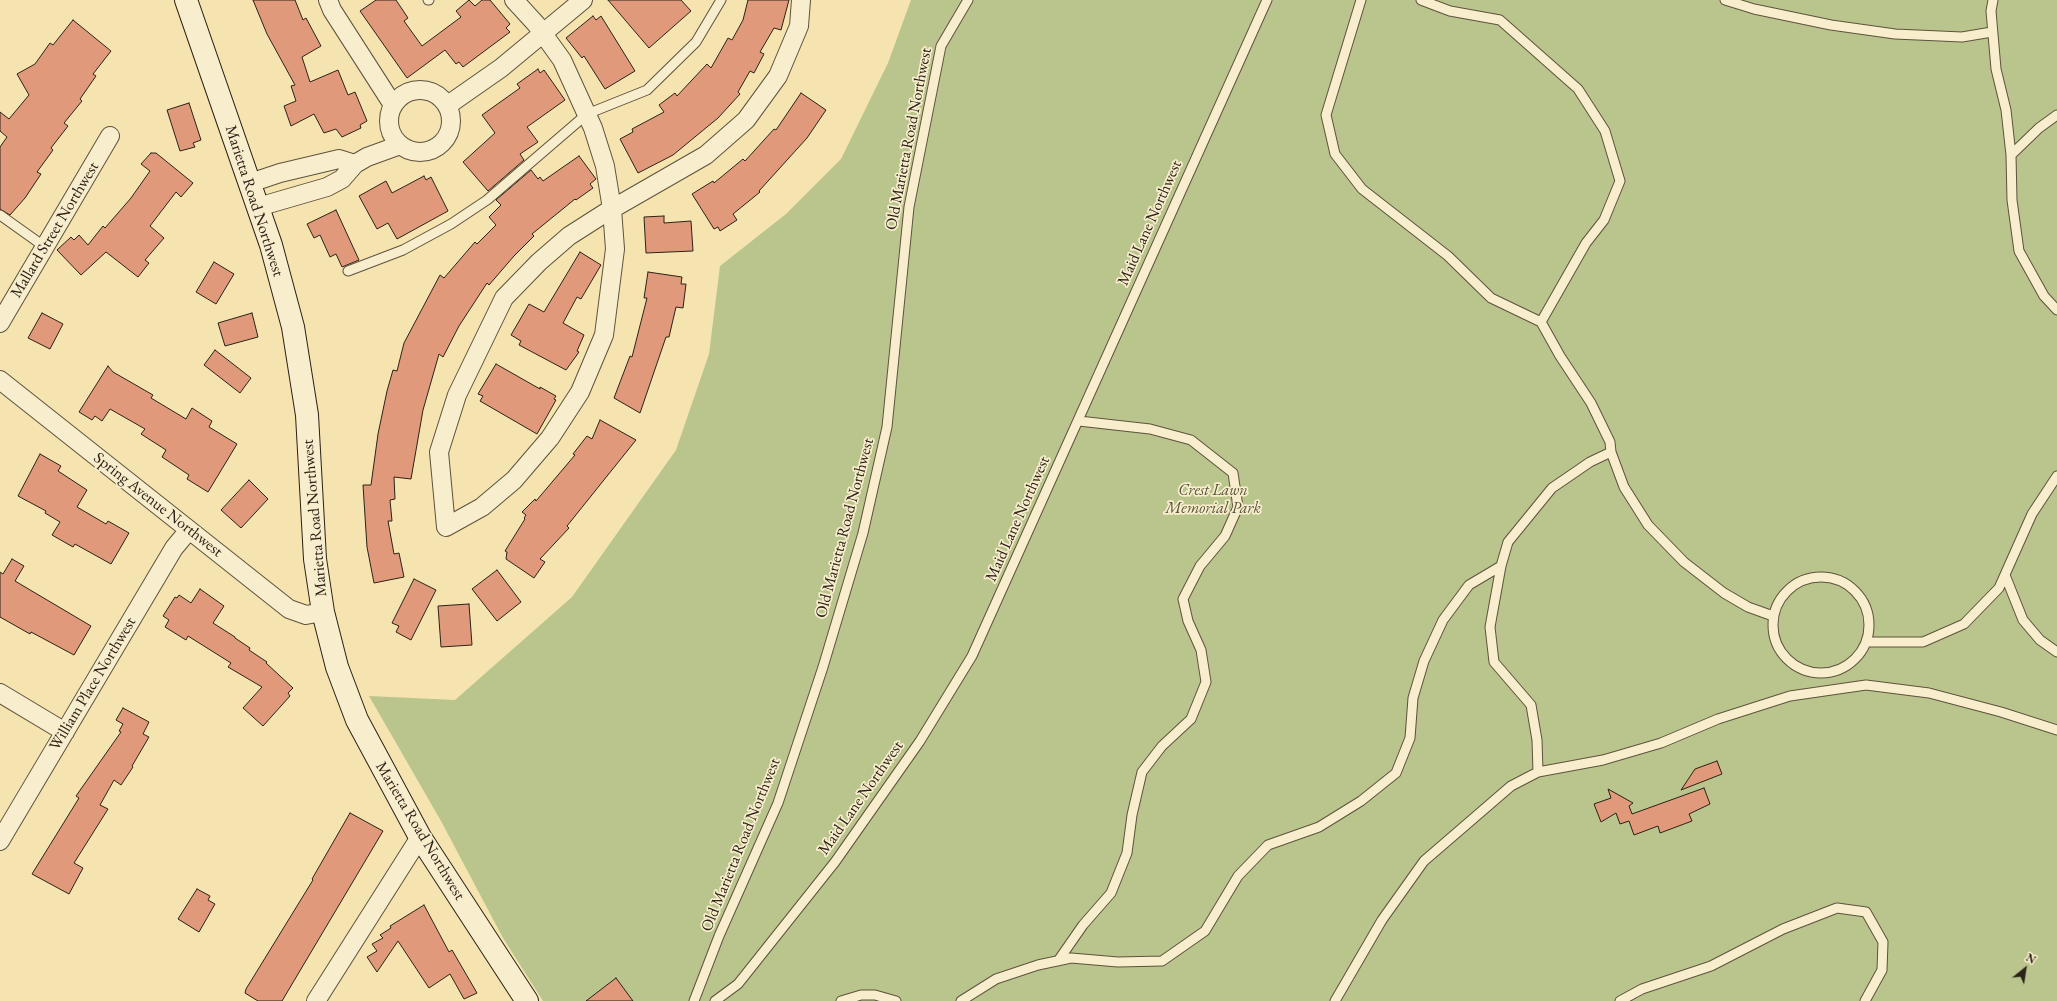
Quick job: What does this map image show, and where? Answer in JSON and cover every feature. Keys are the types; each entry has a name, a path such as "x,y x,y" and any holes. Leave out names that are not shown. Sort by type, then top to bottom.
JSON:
{"main road":[{"name":"Marietta Road Northwest","path":"186,0 271,245 294,334 307,415 315,559 323,612 337,667 357,720 420,837 527,1001"}],"street":[{"path":"328,0 332,10 393,105"},
{"path":"514,0 543,34 562,60 586,114 605,166 612,209 615,249 604,335 580,392 550,438 514,480 482,507 446,527 439,452 457,395 504,298 540,262 569,236 612,209 706,155 746,120 778,76 799,26 801,0"},
{"path":"448,105 495,73 582,0"},
{"path":"417,90 429,91 439,96 448,105 452,116 452,128 446,140 437,148 424,153 410,151 400,145 389,128 393,105 405,94 417,90"},
{"name":"Mallard Street Northwest","path":"0,323 110,136"},
{"path":"258,207 327,187 342,179 355,164 367,157 400,145"},
{"path":"250,183 280,173 338,159 355,164"},
{"name":"Spring Avenue Northwest","path":"0,380 289,609 306,615 323,612"},
{"name":"William Place Northwest","path":"0,841 174,548 189,530"},
{"path":"0,693 65,732"},
{"path":"316,1001 420,837"}],"lane":[{"path":"348,271 403,250 452,224 487,200 586,114 647,90 696,42 721,0"},
{"name":"Old Marietta Road Northwest","path":"694,1001 719,936 778,803 823,667 863,533 887,427 908,207 941,46 968,0"},
{"name":"Maid Lane Northwest","path":"715,1001 738,984 825,874 920,741 972,656 1079,421 1216,111 1267,0"},
{"path":"1361,0 1326,115 1335,154 1362,189 1448,256 1491,298 1541,322 1560,356 1591,403 1610,442 1611,452 1624,487 1648,525 1684,562 1724,593 1748,607 1774,616"},
{"path":"1421,0 1450,11 1500,20 1578,89 1605,131 1620,181 1604,220 1586,243 1541,322"},
{"path":"1725,0 1754,9 1816,22 1895,34 1962,37 1992,32"},
{"path":"1993,0 1991,11 1992,32 1996,69 2006,110 2011,155 2012,200 2018,252 2044,296 2057,310"},
{"path":"2011,155 2039,128 2057,115"},
{"path":"0,215 45,247"},
{"path":"1058,961 1083,925 1111,893 1127,853 1132,815 1142,772 1162,746 1191,719 1206,682 1201,650 1188,620 1183,599 1200,566 1225,536 1238,507 1233,473 1192,440 1150,430 1079,421"},
{"path":"1538,772 1537,740 1531,705 1494,662 1490,628 1501,566 1508,542 1552,488 1590,462 1611,452"},
{"path":"1867,642 1923,642 1964,624 1999,588 2032,514 2057,476"},
{"path":"961,1001 996,979 1038,965 1071,958 1118,962 1162,961 1205,931 1238,876 1268,845 1319,827 1362,801 1396,773 1410,738 1413,698 1424,662 1443,620 1469,585 1501,566"},
{"path":"2005,575 2023,620 2040,640 2057,652"},
{"path":"1818,577 1827,577 1843,582 1856,592 1863,600 1869,616 1870,625 1867,642 1864,650 1853,662 1835,672 1818,674 1798,668 1785,657 1774,638 1774,616 1779,600 1790,588 1802,581 1818,577"},
{"path":"1335,1001 1382,920 1424,861 1511,786 1538,772 1603,760 1646,748 1718,719 1790,696 1866,685 1929,693 2001,712 2057,730"},
{"path":"1620,1001 1642,989 1711,966 1783,929 1837,908 1866,912 1882,942 1882,970 1865,1001"},
{"path":"842,1001 861,995 875,996 896,1001"}],"green space":[{"name":"Crest Lawn Memorial Park","path":"911,0 2057,0 2057,1001 543,1001 503,938 441,821 369,696 455,700 572,597 676,450 709,354 720,266 786,214 841,159 888,63"}],"building":[{"path":"253,0 295,0 303,20 306,18 321,46 302,57 310,82 338,70 348,95 355,92 367,121 360,125 361,128 342,137 336,129 324,133 314,114 291,126 284,106 296,101 291,86 295,85 267,34"},
{"path":"376,0 396,0 408,18 404,21 422,46 461,17 456,11 469,0 475,6 482,0 490,0 510,24 506,28 510,32 463,67 459,62 456,64 445,50 407,78 360,11"},
{"path":"608,0 681,0 691,11 649,48"},
{"path":"748,0 789,0 781,30 774,28 760,52 764,54 754,73 750,71 738,92 740,94 718,118 673,155 638,173 620,139 633,132 632,129 664,112 659,105 675,93 677,96 707,64 711,68 728,38 732,40 743,20"},
{"path":"593,16 596,20 601,16 635,71 605,89 584,56 582,58 566,38"},
{"path":"73,20 111,51 93,74 96,76 80,99 82,101 64,123 68,126 51,148 53,150 37,172 41,174 25,198 10,215 0,209 0,147 7,137 0,131 0,112 9,119 29,95 17,74 35,64 50,43 53,45"},
{"path":"538,69 540,73 544,70 565,100 527,127 538,142 520,154 524,160 488,191 463,162 495,133 482,115 520,88 517,84"},
{"path":"801,93 826,110 807,138 759,191 760,192 733,214 737,220 720,231 718,227 714,229 692,194 713,181 714,183 743,159 745,161 774,129 776,130"},
{"path":"189,103 201,140 193,143 195,147 180,151 167,110"},
{"path":"151,153 156,153 193,183 181,197 176,192 150,226 164,238 145,260 149,263 138,277 106,252 81,275 57,250 71,237 74,240 79,235 88,245 103,226 105,228 131,198 150,171 141,164"},
{"path":"579,156 596,179 590,184 593,188 576,200 575,199 532,234 534,236 514,256 489,285 487,283 459,326 443,357 439,354 423,410 411,479 394,477 395,499 390,500 392,521 388,521 394,554 399,553 404,577 374,583 367,547 363,485 371,485 378,434 387,391 393,370 397,371 404,343 440,275 444,278 475,242 477,244 496,225 489,217 501,205 496,200 531,170 538,179 540,177 543,181"},
{"path":"424,176 426,180 431,177 448,211 397,239 388,223 377,229 359,196 386,181 392,193"},
{"path":"336,210 359,260 342,267 336,254 330,257 320,235 314,238 307,224"},
{"path":"664,216 664,223 691,221 693,251 646,253 644,217"},
{"path":"580,252 601,265 581,299 577,297 563,323 584,335 577,351 579,352 566,370 519,345 521,341 511,335 529,304 544,312"},
{"path":"214,262 234,274 216,304 196,292"},
{"path":"648,272 682,277 681,284 686,284 683,308 676,307 669,337 666,337 640,413 614,398 630,356 632,357 647,298 644,298"},
{"path":"42,313 63,324 50,349 28,338"},
{"path":"252,313 258,337 225,346 218,323"},
{"path":"215,350 251,378 240,393 204,365"},
{"path":"496,364 540,389 540,387 556,396 554,399 556,400 537,434 480,401 483,396 478,394"},
{"path":"108,366 113,372 153,395 151,398 186,419 192,408 212,421 209,427 237,444 208,492 187,479 189,475 162,457 166,450 141,434 145,429 110,409 102,421 95,416 92,420 79,412"},
{"path":"600,420 636,440 567,526 569,528 540,559 545,562 534,578 506,559 507,552 505,551 525,519 524,518 526,515 522,512 535,499 536,501 575,455 573,454 587,436 592,439"},
{"path":"40,454 61,466 58,471 87,490 77,507 106,524 108,521 129,533 111,564 75,544 73,547 52,535 60,522 45,513 46,511 18,496"},
{"path":"249,480 268,499 241,528 221,510"},
{"path":"12,559 24,566 15,581 91,626 74,655 31,632 30,634 0,617 0,572 3,574"},
{"path":"497,570 521,602 497,621 472,589"},
{"path":"414,579 436,590 411,640 396,632 399,626 392,623"},
{"path":"200,589 224,606 213,623 250,648 249,650 267,662 266,663 293,688 288,693 290,696 263,726 243,708 262,687 228,667 231,663 188,636 186,640 165,627 169,620 163,616 175,597 177,598 179,595 191,603"},
{"path":"469,604 472,645 441,647 438,606"},
{"path":"123,708 149,722 143,734 149,737 132,766 133,767 121,785 114,780 100,805 108,809 74,863 83,868 69,894 32,874 79,798 76,796 121,732 119,731 123,724 116,720"},
{"path":"1717,761 1722,774 1681,790 1695,769"},
{"path":"1704,788 1710,804 1689,814 1692,821 1660,833 1658,826 1634,835 1629,821 1620,824 1616,813 1601,822 1594,804 1611,798 1608,789 1633,803 1629,806 1632,814"},
{"path":"350,813 383,831 282,1001 258,1001 245,993 246,989 313,880 312,879"},
{"path":"197,889 210,896 208,900 215,904 199,932 178,919"},
{"path":"424,905 449,952 452,950 477,993 464,999 450,974 429,988 398,941 377,972 367,957 377,951 372,944 383,938 380,935 391,928 390,926"},
{"path":"616,978 633,1001 586,1001"}]}
